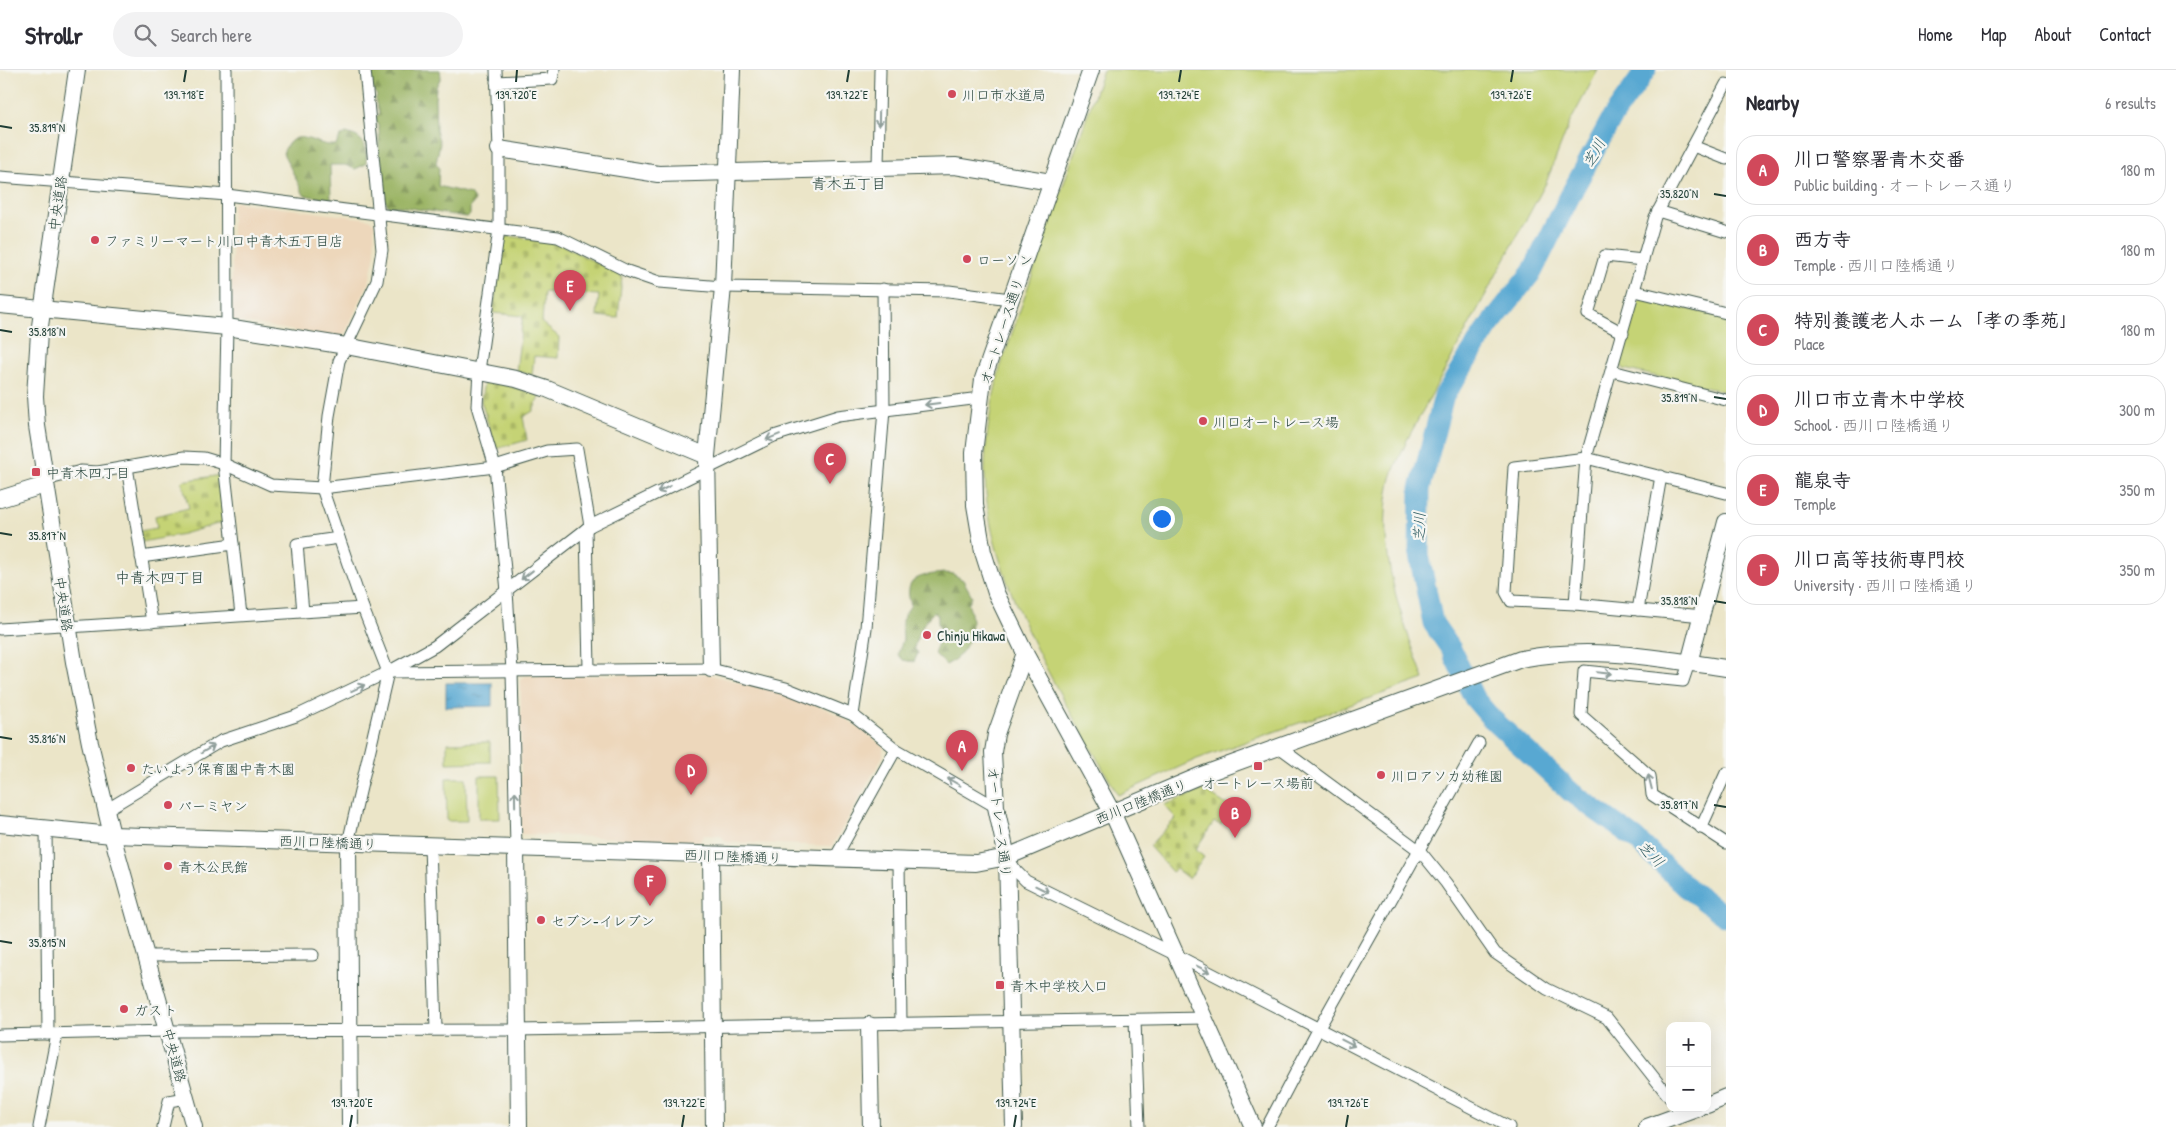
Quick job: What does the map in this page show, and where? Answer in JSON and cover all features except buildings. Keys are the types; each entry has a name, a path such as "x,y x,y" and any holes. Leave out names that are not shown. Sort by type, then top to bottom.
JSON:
{"street":[{"name":"中央道路","path":"76,70 42,309 35,396 37,426 68,627 90,743 112,835 194,1127"},
{"path":"226,70 227,327 224,464 241,614"},
{"path":"350,1127 348,843 388,672 363,608 322,488 329,416 339,361 377,281 382,250 365,70"},
{"path":"519,1127 512,671 507,591 495,467 477,406 479,372 499,229 499,149 496,76 552,79 554,70"},
{"path":"711,669 707,462 723,287 732,70"},
{"path":"878,167 880,70"},
{"name":"オートレース通り","path":"1014,1127 1008,857 996,807 992,771 996,734 1025,653 996,593 978,528 973,475 980,398 989,359 1091,70"},
{"path":"1575,604 1586,458 1643,260 1658,212 1726,85"},
{"path":"1693,146 1726,158"},
{"path":"499,149 658,174 878,167 970,167 1051,182"},
{"path":"0,177 227,195 558,237 626,271 659,282 723,287 949,291 1010,299"},
{"path":"1658,212 1726,232"},
{"path":"1623,333 1588,314 1605,256 1643,260"},
{"path":"853,715 866,628 884,410 883,289"},
{"path":"1634,291 1726,313"},
{"path":"0,305 227,327 346,346 516,379 547,389 707,462"},
{"path":"1612,371 1726,400"},
{"path":"106,810 221,741 296,716 388,672 435,646 588,527 707,462 774,436 838,416 980,398"},
{"path":"0,499 81,471 98,472 184,457 204,458 224,464 270,485 322,488 495,467 547,452 577,449 588,527 589,670"},
{"path":"1703,616 1575,604 1511,601 1506,592 1514,467 1586,458 1726,492"},
{"path":"127,468 152,622"},
{"path":"1638,610 1661,476"},
{"path":"1726,522 1690,663 1682,681 1584,671 1581,715 1650,776 1652,795 1726,843"},
{"path":"303,612 297,544 339,538"},
{"path":"141,557 233,544"},
{"path":"0,629 61,625 68,627 241,614 363,608"},
{"name":"西川口陸橋通り","path":"0,824 112,835 430,844 834,860 976,863 1008,857 1112,812 1279,747 1496,667 1530,657 1577,651 1606,652 1726,668"},
{"path":"1025,653 1112,812 1253,1127"},
{"path":"388,672 711,669 786,688 853,715 896,749 996,807"},
{"path":"1267,1127 1319,1028 1479,743"},
{"path":"1279,747 1420,851 1452,890 1495,953 1546,989 1607,1018 1666,1093"},
{"path":"834,860 896,749"},
{"path":"1701,828 1726,773"},
{"path":"39,1127 52,1034 46,828"},
{"path":"430,844 436,1029"},
{"path":"711,855 714,1127"},
{"path":"1008,857 1016,871 1026,881 1174,954 1509,1127"},
{"path":"899,862 901,1024"},
{"path":"147,956 313,955"},
{"path":"0,1034 350,1029 517,1030 1012,1023 1204,1018"},
{"path":"1135,1020 1138,1127"},
{"path":"869,1025 871,1127"},
{"path":"1711,1103 1726,1097"},
{"path":"163,1127 169,1101 186,1098"},
{"path":"1648,1127 1681,1117"}],"shaded area":[{"path":"235,202 369,219 374,224 375,253 369,282 344,335 339,338 235,321 232,317 232,206"},
{"path":"707,674 788,695 828,710 849,721 883,746 883,756 832,846 726,842 721,836 704,835 700,841 521,834 521,680 525,676"}],"green space":[{"path":"376,70 405,72 408,70 440,70 441,77 436,87 435,99 436,131 440,143 436,163 439,167 438,186 470,194 475,201 470,207 470,215 466,217 398,206 389,207 386,203 382,187 381,176 383,166 379,155 379,131 375,119 379,113 375,100 377,96 372,87 372,75"},
{"name":"川口オートレース場","path":"1103,70 1598,70 1569,124 1546,183 1407,440 1391,477 1386,507 1388,557 1399,607 1424,679 1197,759 1118,795 1056,687 1019,611 992,532 985,477 988,430 1000,368"},
{"path":"346,133 357,137 364,143 366,164 355,169 345,165 330,165 331,200 304,195 283,153 288,144 294,139 306,138 328,145 336,145 340,137"},
{"path":"509,236 560,244 622,276 618,318 597,316 599,295 544,292 542,323 559,337 558,358 534,356 532,375 516,371 523,316 493,313 503,238"},
{"path":"1642,298 1726,318 1726,392 1624,369 1619,363 1638,301"},
{"path":"488,380 540,395 533,411 523,417 527,440 496,449 481,401 484,382"},
{"path":"221,475 224,522 183,534 142,542 140,531 157,528 155,516 189,508 182,481"},
{"path":"945,573 953,574 963,580 972,596 968,604 972,622 969,639 960,654 946,665 934,653 942,634 938,623 938,615 934,612 924,623 917,638 914,648 918,653 914,662 903,660 898,654 903,640 903,621 911,605 909,588 917,578"},
{"path":"490,742 490,762 447,763 447,743"},
{"path":"479,776 499,776 500,819 479,819"},
{"path":"446,778 466,778 467,821 447,821"},
{"path":"1203,790 1235,810 1231,816 1227,815 1221,825 1214,822 1195,850 1204,857 1189,879 1176,869 1172,872 1149,846 1176,818 1164,805"}],"water":[{"path":"446,683 492,683 492,706 446,707"}],"waterway":[{"name":"芝川","path":"1646,70 1612,118 1532,272 1488,327 1444,396 1420,489 1419,555 1433,623 1451,649 1474,698 1491,718 1572,793 1636,839 1685,886 1726,917"}],"place":[{"name":"川口市水道局","path":"952,94"},
{"name":"ファミリーマート川口中青木五丁目店","path":"95,240"},
{"name":"ローソン","path":"967,259"},
{"name":"龍泉寺","path":"570,311"},
{"name":"川口オートレース場","path":"1203,421"},
{"name":"中青木四丁目","path":"36,472"},
{"name":"特別養護老人ホーム「孝の季苑」","path":"830,484"},
{"name":"Chinju Hikawa","path":"927,635"},
{"name":"オートレース場前","path":"1258,766"},
{"name":"たいよう保育園中青木園","path":"131,768"},
{"name":"川口警察署青木交番","path":"962,771"},
{"name":"川口アソカ幼稚園","path":"1381,775"},
{"name":"川口市立青木中学校","path":"691,795"},
{"name":"バーミヤン","path":"168,805"},
{"name":"西方寺","path":"1235,838"},
{"name":"青木公民館","path":"168,866"},
{"name":"川口高等技術専門校","path":"650,906"},
{"name":"セブン-イレブン","path":"541,920"},
{"name":"青木中学校入口","path":"1000,985"},
{"name":"ガスト","path":"124,1009"}],"district":[{"name":"青木五丁目","path":"849,183"},
{"name":"中青木四丁目","path":"160,577"}]}
